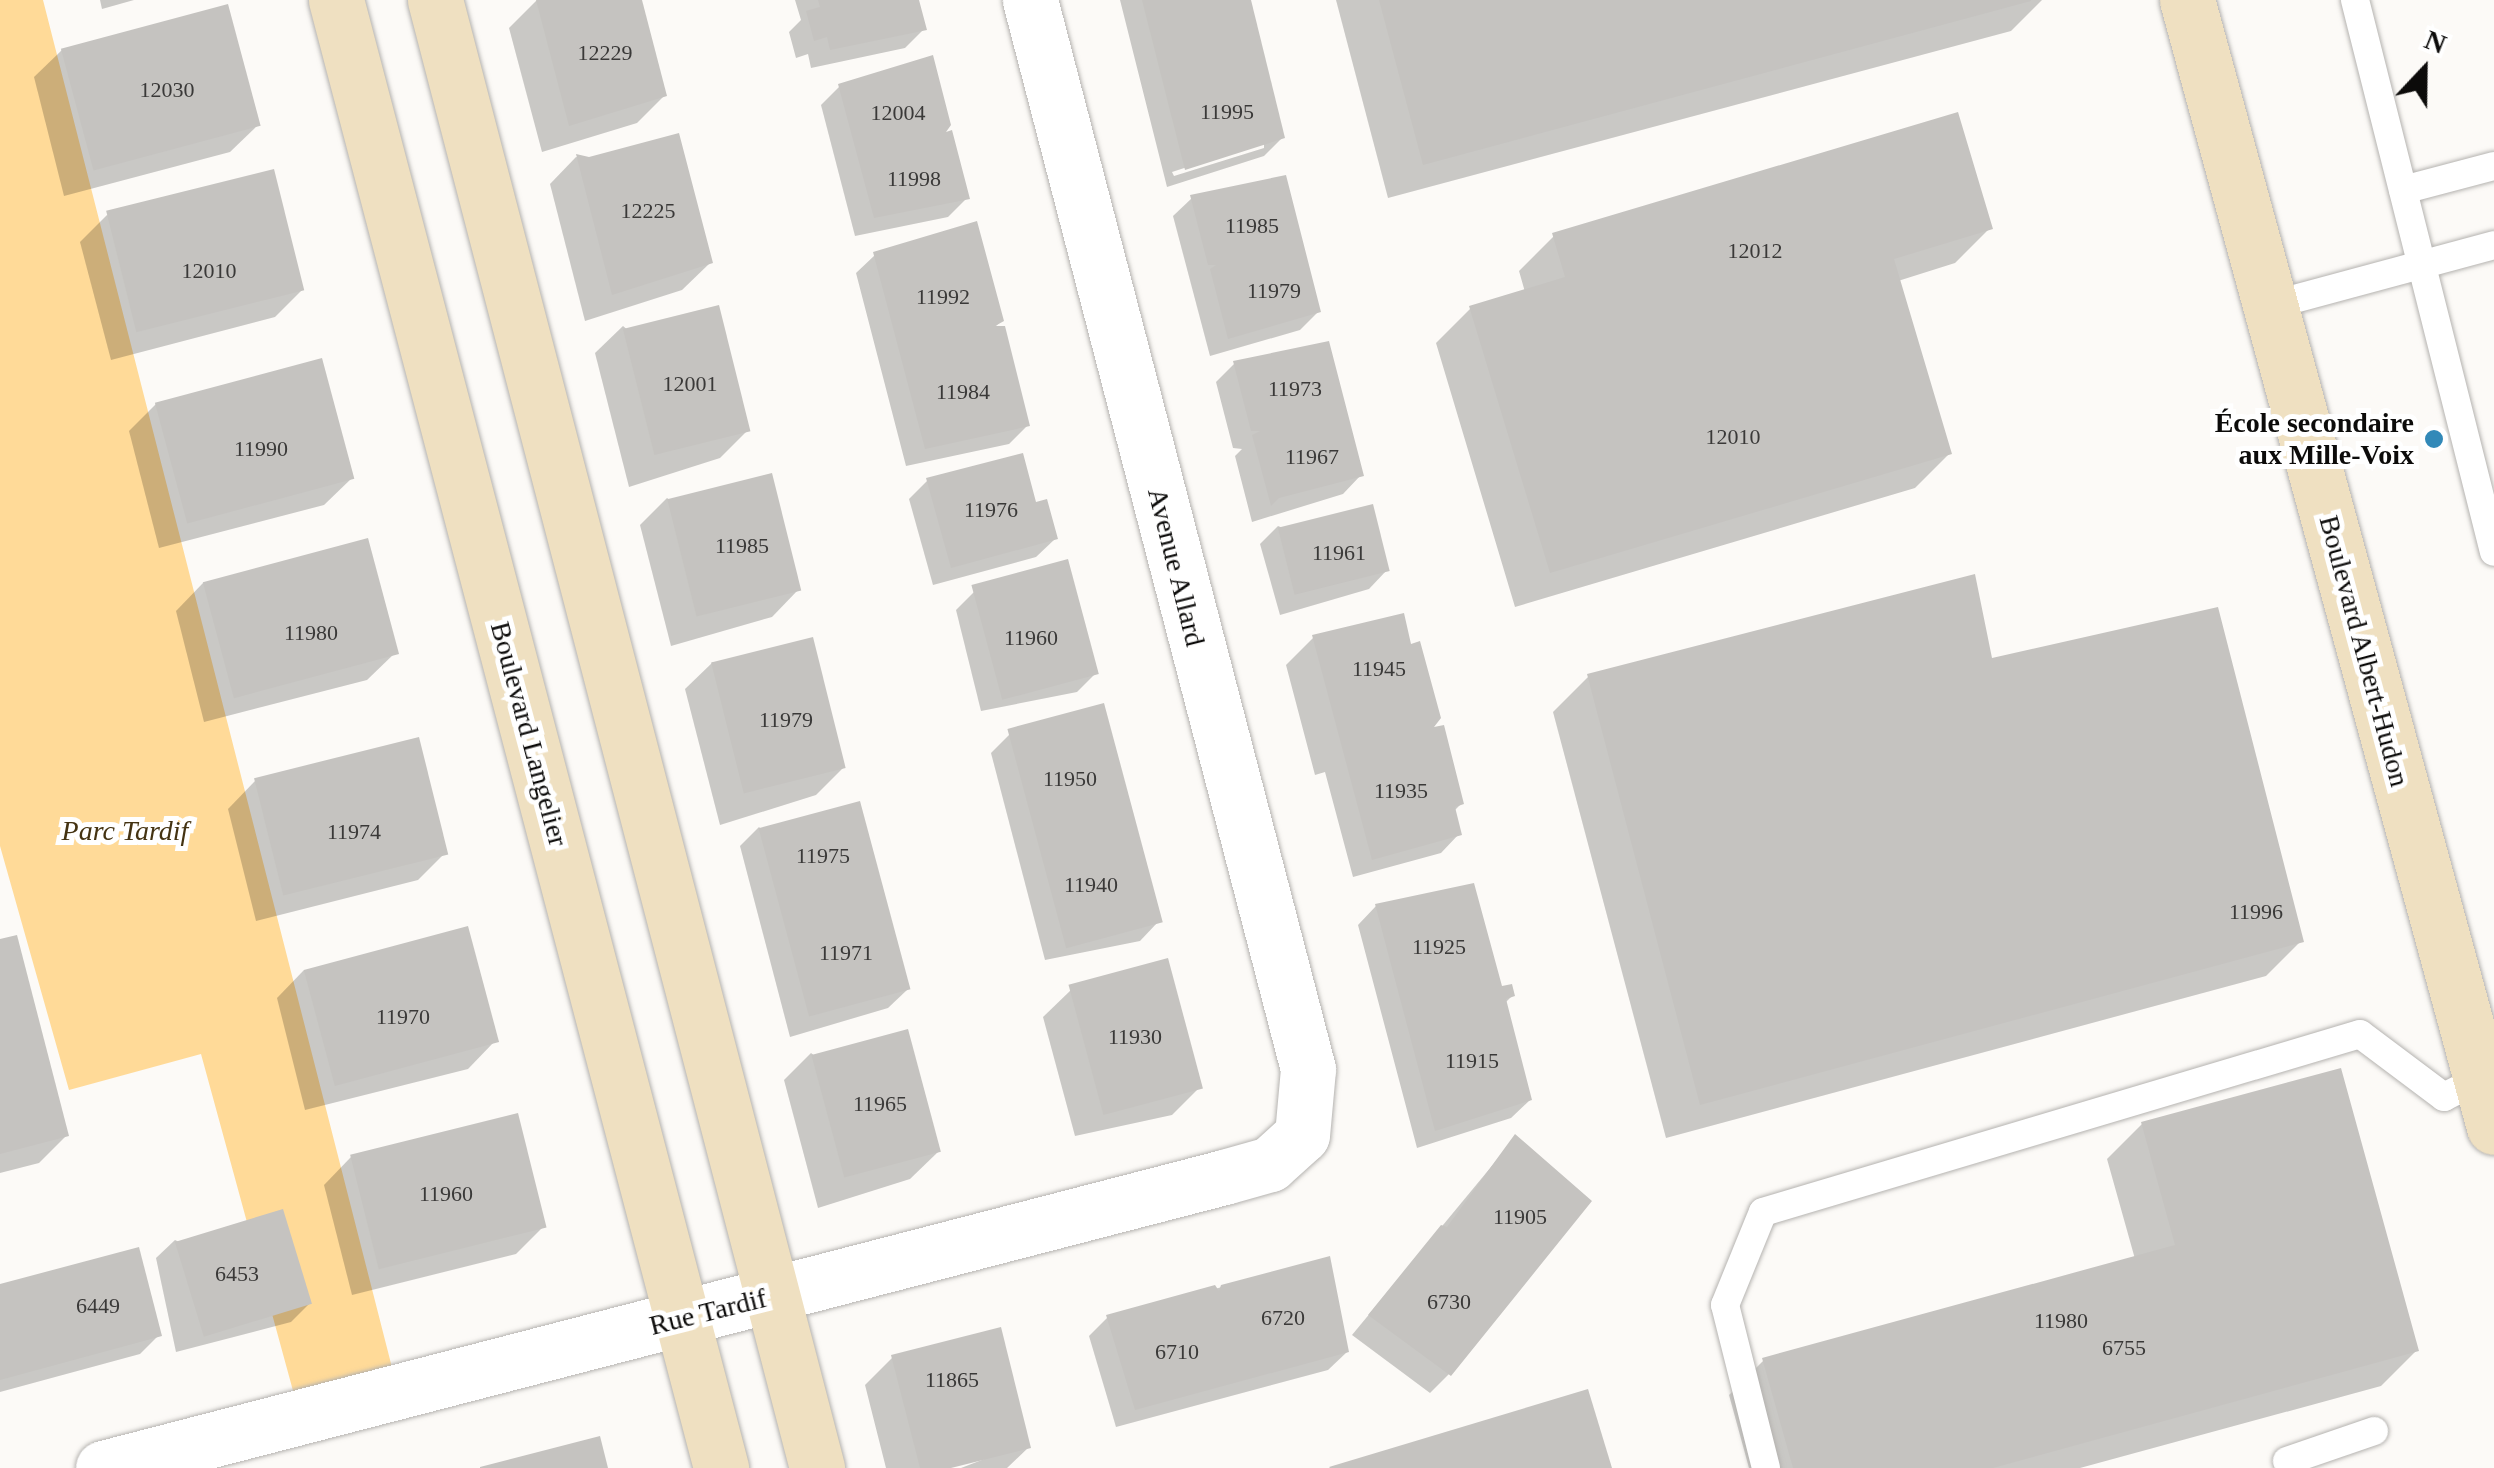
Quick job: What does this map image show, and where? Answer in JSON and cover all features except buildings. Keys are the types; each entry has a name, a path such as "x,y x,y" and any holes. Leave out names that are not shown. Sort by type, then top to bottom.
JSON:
{"main road":[{"name":"Boulevard Langelier","path":"336,0 721,1468"},
{"path":"435,0 818,1468"},
{"name":"Boulevard Albert-Hudon","path":"2187,0 2268,306 2490,1092"}],"street":[{"name":"Avenue Allard","path":"1030,0 1308,1069 1302,1135"},
{"name":"Rue Tardif","path":"102,1468 1254,1168 1302,1135"}],"lane":[{"path":"2355,0 2494,552"},
{"path":"2403,190 2494,166"},
{"path":"2268,306 2494,245"},
{"path":"1766,1468 1725,1305 1763,1212 2360,1034 2444,1097 2490,1092"},
{"path":"2279,1466 2374,1431"}],"green space":[{"name":"Parc Tardif","path":"0,0 43,0 398,1391 301,1420 201,1054 69,1090 0,846"}],"place":[{"name":"École secondaire aux Mille-Voix","path":"2434,439"}]}
